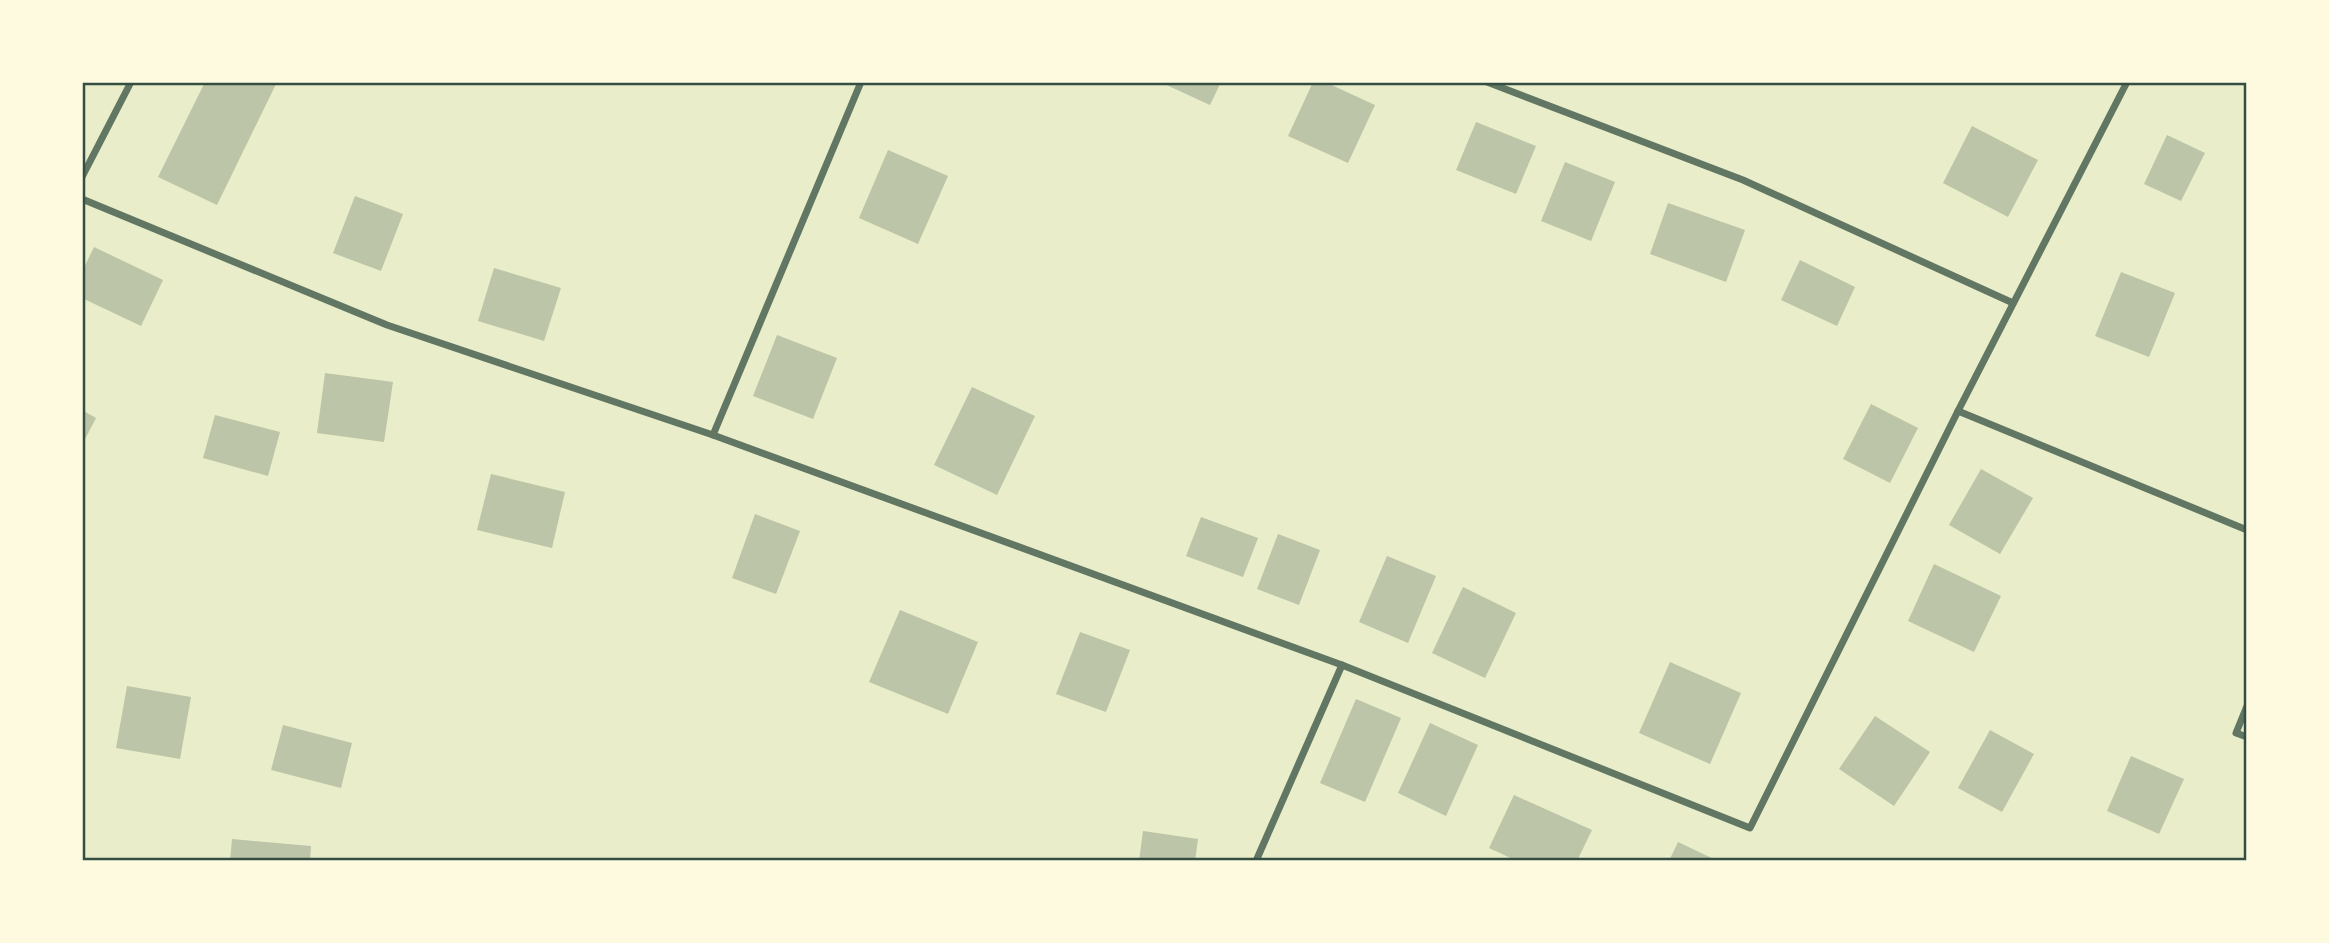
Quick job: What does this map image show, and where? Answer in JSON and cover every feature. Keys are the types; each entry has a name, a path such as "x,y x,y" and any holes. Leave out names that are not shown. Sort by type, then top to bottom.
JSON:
{"street":[{"path":"82,177 131,82"},
{"path":"713,435 861,82"},
{"path":"1487,82 1743,180 2013,303"},
{"path":"82,199 387,325 713,435 1342,664 1750,828 1958,411 2127,82"},
{"path":"1958,411 2247,530"},
{"path":"1256,861 1342,664"},
{"path":"2247,706 2236,733 2247,737"}],"building":[{"path":"205,82 277,82 217,205 158,177"},
{"path":"1160,82 1221,82 1210,105"},
{"path":"1313,82 1325,82 1375,105 1348,163 1288,136"},
{"path":"1476,122 1536,146 1516,194 1456,170"},
{"path":"1972,126 2038,160 2008,217 1943,183"},
{"path":"2167,135 2205,153 2181,201 2144,184"},
{"path":"888,150 948,176 918,244 859,218"},
{"path":"1565,162 1615,182 1591,241 1541,221"},
{"path":"355,196 403,214 381,271 333,253"},
{"path":"1668,203 1745,230 1726,282 1650,254"},
{"path":"94,247 163,280 141,326 82,298 82,272"},
{"path":"1800,260 1855,287 1837,326 1781,300"},
{"path":"494,268 561,288 544,341 478,321"},
{"path":"2121,272 2175,293 2149,357 2095,336"},
{"path":"777,335 837,358 813,419 753,396"},
{"path":"325,373 393,382 384,442 317,433"},
{"path":"972,387 1035,416 997,495 934,465"},
{"path":"1871,404 1918,428 1890,483 1843,459"},
{"path":"82,410 96,418 82,445"},
{"path":"215,415 280,432 268,476 203,458"},
{"path":"1981,469 2033,498 2000,554 1949,525"},
{"path":"491,474 565,492 552,548 477,530"},
{"path":"755,514 800,531 776,594 732,578"},
{"path":"1201,517 1258,538 1243,577 1186,556"},
{"path":"1278,534 1320,550 1299,605 1257,589"},
{"path":"1387,556 1436,576 1408,643 1359,622"},
{"path":"1934,564 2001,596 1974,652 1908,621"},
{"path":"1463,587 1516,613 1485,678 1432,653"},
{"path":"900,610 978,642 948,714 869,682"},
{"path":"1080,632 1130,650 1106,712 1056,694"},
{"path":"1670,662 1741,693 1710,764 1639,733"},
{"path":"127,686 191,697 180,759 116,748"},
{"path":"1356,699 1401,718 1365,802 1320,783"},
{"path":"1875,716 1930,752 1894,806 1839,769"},
{"path":"1430,723 1478,745 1446,816 1398,793"},
{"path":"283,725 352,743 341,788 271,770"},
{"path":"1990,730 2034,754 2002,812 1958,788"},
{"path":"2131,756 2184,779 2159,834 2107,811"},
{"path":"1514,795 1592,830 1577,861 1517,861 1489,848"},
{"path":"1143,831 1198,839 1195,861 1139,861"},
{"path":"232,839 311,846 310,861 230,861"},
{"path":"1678,842 1718,861 1669,861"}]}
